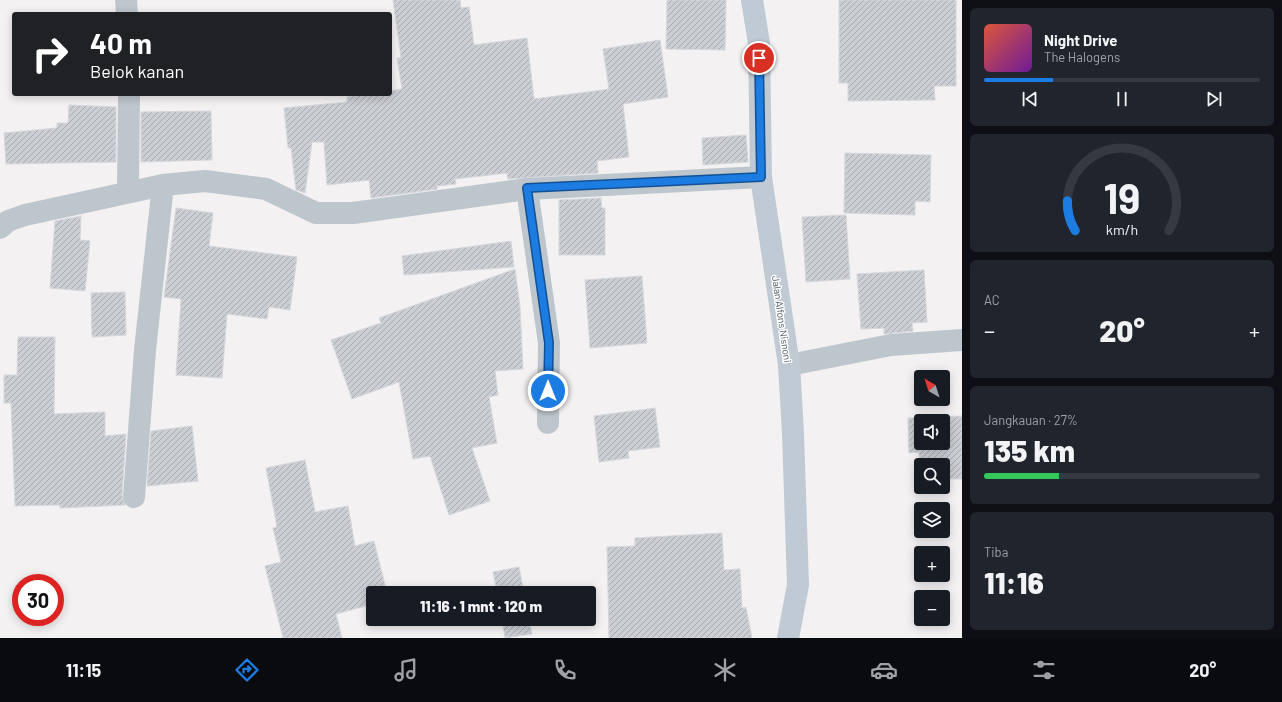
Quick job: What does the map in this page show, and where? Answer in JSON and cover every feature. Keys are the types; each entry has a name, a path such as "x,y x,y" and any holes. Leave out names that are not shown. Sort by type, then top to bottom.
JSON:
{"main road":[{"name":"Jalan Alfons Nisnoni","path":"752,0 759,43 761,177 789,365 793,433 798,585 788,638"}],"street":[{"path":"126,0 127,12"},
{"path":"128,191 129,96"},
{"path":"0,228 8,221 25,215 128,191 163,185 205,181 266,189 316,213 353,213 527,188 761,177"},
{"path":"134,497 145,350 163,185"},
{"path":"527,188 549,343 548,423"},
{"path":"789,365 891,346 962,340"}],"building":[{"path":"393,0 460,0 461,8 469,7 474,45 527,38 534,99 609,89 603,49 660,40 668,97 623,104 629,157 597,161 598,173 508,179 507,173 455,179 456,184 437,186 437,189 371,198 369,180 327,185 324,142 312,142 305,193 296,190 291,148 288,148 284,108 347,102 347,97 353,96 392,96 392,91 402,89 397,58 401,58"},
{"path":"667,0 726,0 725,50 666,49"},
{"path":"839,0 956,0 956,86 934,86 935,100 848,101 848,83 839,83"},
{"path":"69,105 116,107 116,162 6,164 4,133 57,128 57,123 68,123"},
{"path":"211,111 212,160 141,162 141,112"},
{"path":"746,135 748,162 703,165 702,138"},
{"path":"845,153 931,155 930,202 915,201 915,215 844,213"},
{"path":"601,198 602,208 605,208 605,255 559,255 559,200"},
{"path":"176,208 213,213 209,246 297,257 290,310 269,307 267,319 227,314 222,378 176,375 181,299 164,297"},
{"path":"846,215 850,279 806,282 802,217"},
{"path":"81,216 80,240 90,241 85,291 50,288 55,221"},
{"path":"511,241 514,267 404,275 402,256"},
{"path":"515,269 520,307 523,369 495,371 498,395 489,397 497,443 472,448 490,501 449,515 430,456 413,459 399,382 352,399 331,340 381,323 379,318"},
{"path":"924,270 927,322 912,323 913,331 884,334 884,328 861,329 857,274"},
{"path":"642,276 647,343 590,348 585,280"},
{"path":"125,292 126,335 92,337 91,293"},
{"path":"18,337 55,337 54,414 105,412 105,436 126,434 122,496 125,505 60,508 60,505 15,506 11,403 4,403 4,375 17,375"},
{"path":"655,408 660,447 628,451 629,458 599,462 594,416"},
{"path":"950,416 962,416 962,479 950,479 950,458 919,458 919,452 909,453 908,418 914,418 914,450 950,450"},
{"path":"192,426 198,481 147,486 151,431"},
{"path":"305,460 315,512 348,506 355,546 374,541 385,586 366,586 366,606 336,614 342,638 283,638 265,566 281,562 273,528 277,527 266,468"},
{"path":"722,533 724,570 740,569 742,608 746,607 752,638 609,638 607,547 635,546 635,538"},
{"path":"519,567 523,586 496,586 493,572"},
{"path":"503,626 530,626 532,634 505,638"}],"route":[{"path":"548,391 549,343 527,188 761,177 759,58"}]}
